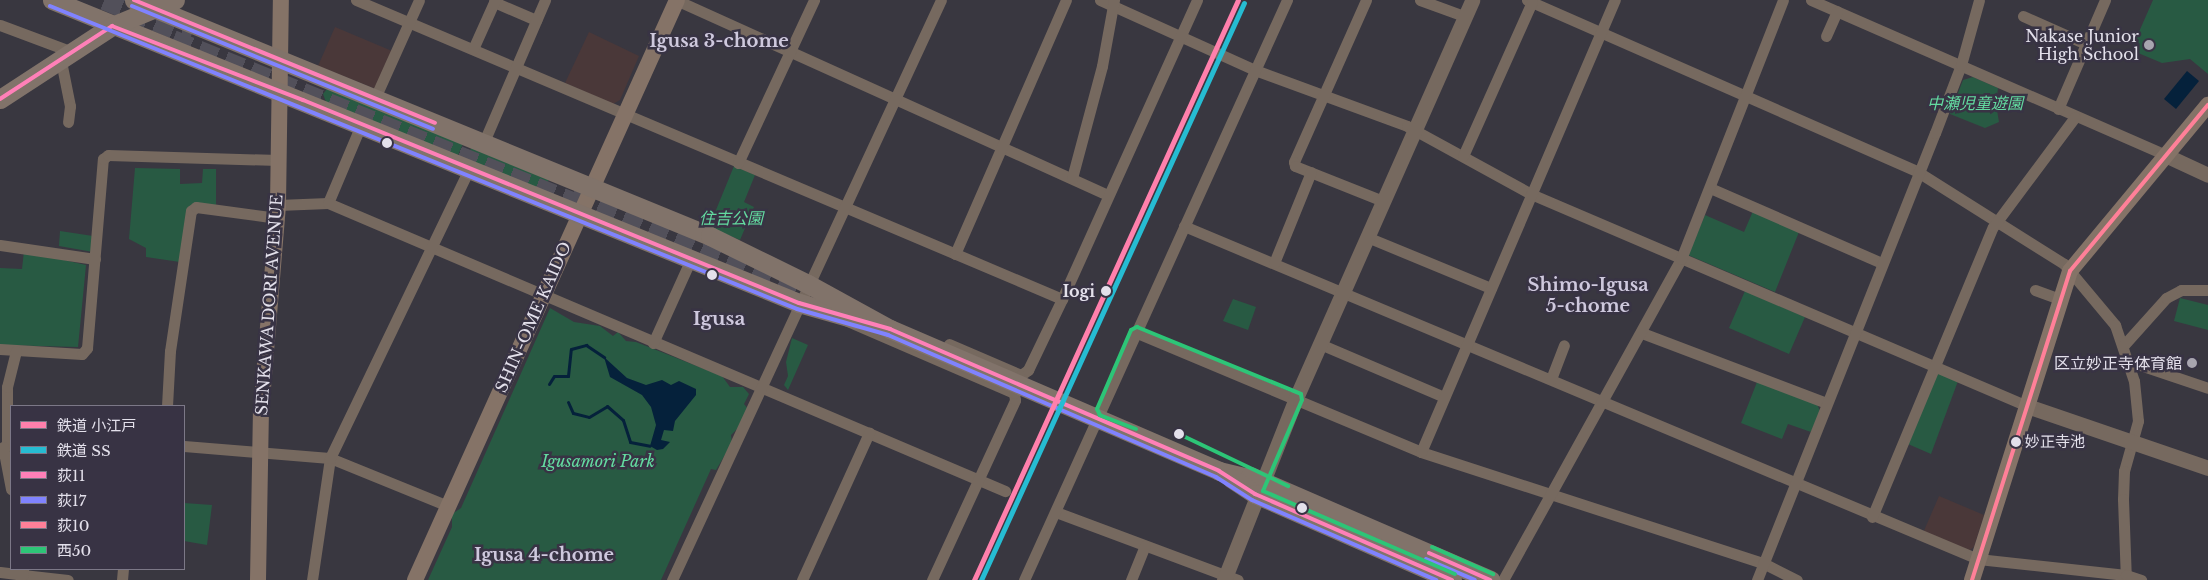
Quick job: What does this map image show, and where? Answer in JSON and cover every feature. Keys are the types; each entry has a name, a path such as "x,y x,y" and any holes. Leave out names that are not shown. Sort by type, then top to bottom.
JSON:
{"main road":[{"path":"134,0 168,2 237,43 278,61 375,98 550,170 775,267 811,296"},
{"name":"SENKAWA DORI AVENUE","path":"258,580 259,454 278,212 278,61 281,0"},
{"name":"SHIN-OME KAIDO","path":"415,580 677,0"},
{"path":"60,2 112,26 325,108 361,125 766,289 811,296 1220,471 1452,580"},
{"path":"0,100 68,57 112,26 168,2"},
{"path":"228,72 237,69 242,60 237,43"},
{"path":"325,108 318,100 319,90 332,82"},
{"path":"1972,580 2070,271 2208,105"},
{"path":"542,198 554,188 554,177 550,170"},
{"path":"766,289 776,282 775,267"},
{"path":"1103,409 1239,467 1258,488 1472,576 1490,580"},
{"path":"1094,429 1236,490 1258,488"}],"street":[{"path":"356,0 1062,299"},
{"path":"375,98 419,0"},
{"path":"484,144 545,0"},
{"path":"677,0 1107,195"},
{"path":"738,163 814,0"},
{"path":"672,580 760,388 811,296 843,206 941,0"},
{"path":"955,254 1066,0"},
{"path":"1100,0 1114,3 1181,37 1255,70 1415,129 1531,194 2027,406 2208,468"},
{"path":"932,580 1015,400 1014,393 1022,375 1028,370 1062,299 1107,195 1197,0"},
{"path":"1024,580 1287,0"},
{"path":"1366,0 1325,96 1294,162 1295,166 1383,201"},
{"path":"1420,0 1464,16"},
{"path":"1056,512 1229,578 1258,488 1472,0"},
{"path":"1421,452 1615,0"},
{"path":"1503,580 1602,401 1642,333 1681,259 1783,0"},
{"path":"1811,0 1961,64 2075,117 2208,175"},
{"path":"1757,580 1961,64 1980,0"},
{"path":"2058,109 2106,0"},
{"path":"472,49 495,1 536,20"},
{"path":"1464,156 1529,1 1918,172 2064,264 2115,325 2128,361 2137,399 2138,421 2124,470 2123,499 2126,578"},
{"path":"1072,178 1114,3"},
{"path":"1826,36 1837,12"},
{"path":"2023,16 2045,20 2086,44"},
{"path":"0,25 68,57 70,106 68,122"},
{"path":"1872,517 1996,221 2075,117"},
{"path":"328,203 361,125"},
{"path":"0,349 82,354 87,348 103,159 108,155 278,160"},
{"path":"312,580 330,458 433,248 469,169"},
{"path":"1274,263 1311,172"},
{"path":"1710,188 1882,263"},
{"path":"167,405 170,351 191,211 196,207 278,212 328,203 653,343 1004,490"},
{"path":"1184,226 1468,343 1872,517 1978,560 2140,580"},
{"path":"1367,238 1491,288"},
{"path":"0,245 95,258"},
{"path":"653,343 690,259"},
{"path":"2035,290 2060,299"},
{"path":"2123,346 2166,298 2181,290 2208,290"},
{"path":"811,296 1022,375"},
{"path":"811,296 1014,393"},
{"path":"1137,333 1421,452 1763,563 1797,580"},
{"path":"1642,333 1826,404"},
{"path":"1320,344 1444,397"},
{"path":"1551,379 1564,344"},
{"path":"10,481 5,446 7,387 16,351"},
{"path":"2128,361 2208,388"},
{"path":"802,580 869,433"},
{"path":"185,446 259,454 330,458 448,506"},
{"path":"1131,580 1145,546"},
{"path":"0,572 23,572 68,580"}],"shaded area":[{"path":"335,27 392,51 376,89 318,66"},
{"path":"589,32 639,56 620,100 613,104 565,83"},
{"path":"1939,496 1984,515 1974,547 1969,551 1923,533"}],"green space":[{"path":"2153,0 2208,0 2208,74 2190,59 2162,63 2131,50"},
{"name":"中瀬児童遊園","path":"1973,77 1998,88 1996,104 1999,122 1985,128 1950,114 1963,80"},
{"path":"327,89 465,139 456,160 326,102 323,94"},
{"path":"473,143 548,179 549,188 545,192 465,163"},
{"name":"住吉公園","path":"734,166 755,175 744,202 754,207 740,240 709,227"},
{"path":"135,168 180,169 180,184 202,183 203,169 216,169 216,205 193,204 180,262 146,257 146,248 129,239"},
{"path":"1753,211 1799,232 1775,292 1688,255 1705,215 1744,232"},
{"path":"60,231 93,236 93,252 59,246"},
{"path":"24,251 86,265 78,347 0,345 0,268 22,269"},
{"path":"1745,291 1805,317 1789,354 1729,328"},
{"path":"2180,298 2208,305 2208,330 2174,321"},
{"path":"1233,299 1256,307 1248,330 1223,321"},
{"name":"Igusamori Park","path":"550,308 574,322 600,326 613,336 618,332 626,341 636,342 722,376 730,387 743,387 749,394 744,404 748,409 743,423 731,435 732,443 716,470 711,469 661,580 428,580 452,527 452,514 461,508"},
{"path":"792,338 808,345 788,390 784,385 788,376 786,362"},
{"path":"1937,371 1958,381 1931,454 1908,444"},
{"path":"1757,382 1817,404 1820,411 1811,432 1788,424 1782,439 1741,423"},
{"path":"185,503 212,505 207,545 185,541"}],"water":[{"path":"2187,71 2199,81 2176,109 2164,99"},
{"path":"604,357 627,378 646,385 662,380 671,385 679,381 696,389 696,395 675,421 673,431 664,430 661,440 670,442 663,449 657,450 650,446 656,425 651,407 642,395 610,377"}],"waterway":[{"path":"549,384 554,376 568,376 571,349 586,345 604,357"},
{"path":"568,402 573,413 589,417 607,406 623,420 630,442 650,446"}],"tunnel":[{"path":"104,0 191,36"},
{"path":"173,39 572,201"},
{"path":"573,193 800,289"}],"rail line":[{"name":"小江戸","path":"974,580 1238,0"},
{"name":"SS","path":"981,580 1244,3"}],"transit line":[{"name":"荻11","path":"134,0 435,123"},
{"name":"荻17","path":"50,6 797,309 888,335 1216,477 1252,500 1436,580"},
{"name":"荻17","path":"132,6 433,129"},
{"name":"荻11","path":"0,99 112,26 303,100 799,303 890,329 1219,471 1255,494 1452,580"},
{"name":"荻10","path":"1972,580 2070,271 2208,105"},
{"name":"西50","path":"1136,429 1100,415 1097,409 1131,330 1137,327 1301,394 1302,400 1263,491 1455,574"},
{"name":"西50","path":"1179,434 1288,486"},
{"name":"西50","path":"1432,547 1493,574"},
{"name":"荻11","path":"1429,553 1490,580"},
{"name":"荻17","path":"1426,559 1475,580"}],"place":[{"name":"Nakase Junior High School","path":"2149,45"},
{"name":"Iogi","path":"1106,291"},
{"name":"区立妙正寺体育館","path":"2192,363"},
{"name":"妙正寺池","path":"2016,442"}],"district":[{"name":"Igusa 3-chome","path":"719,41"},
{"name":"Shimo-Igusa 5-chome","path":"1588,296"},
{"name":"Igusa","path":"719,319"},
{"name":"Igusa 4-chome","path":"544,555"}]}
